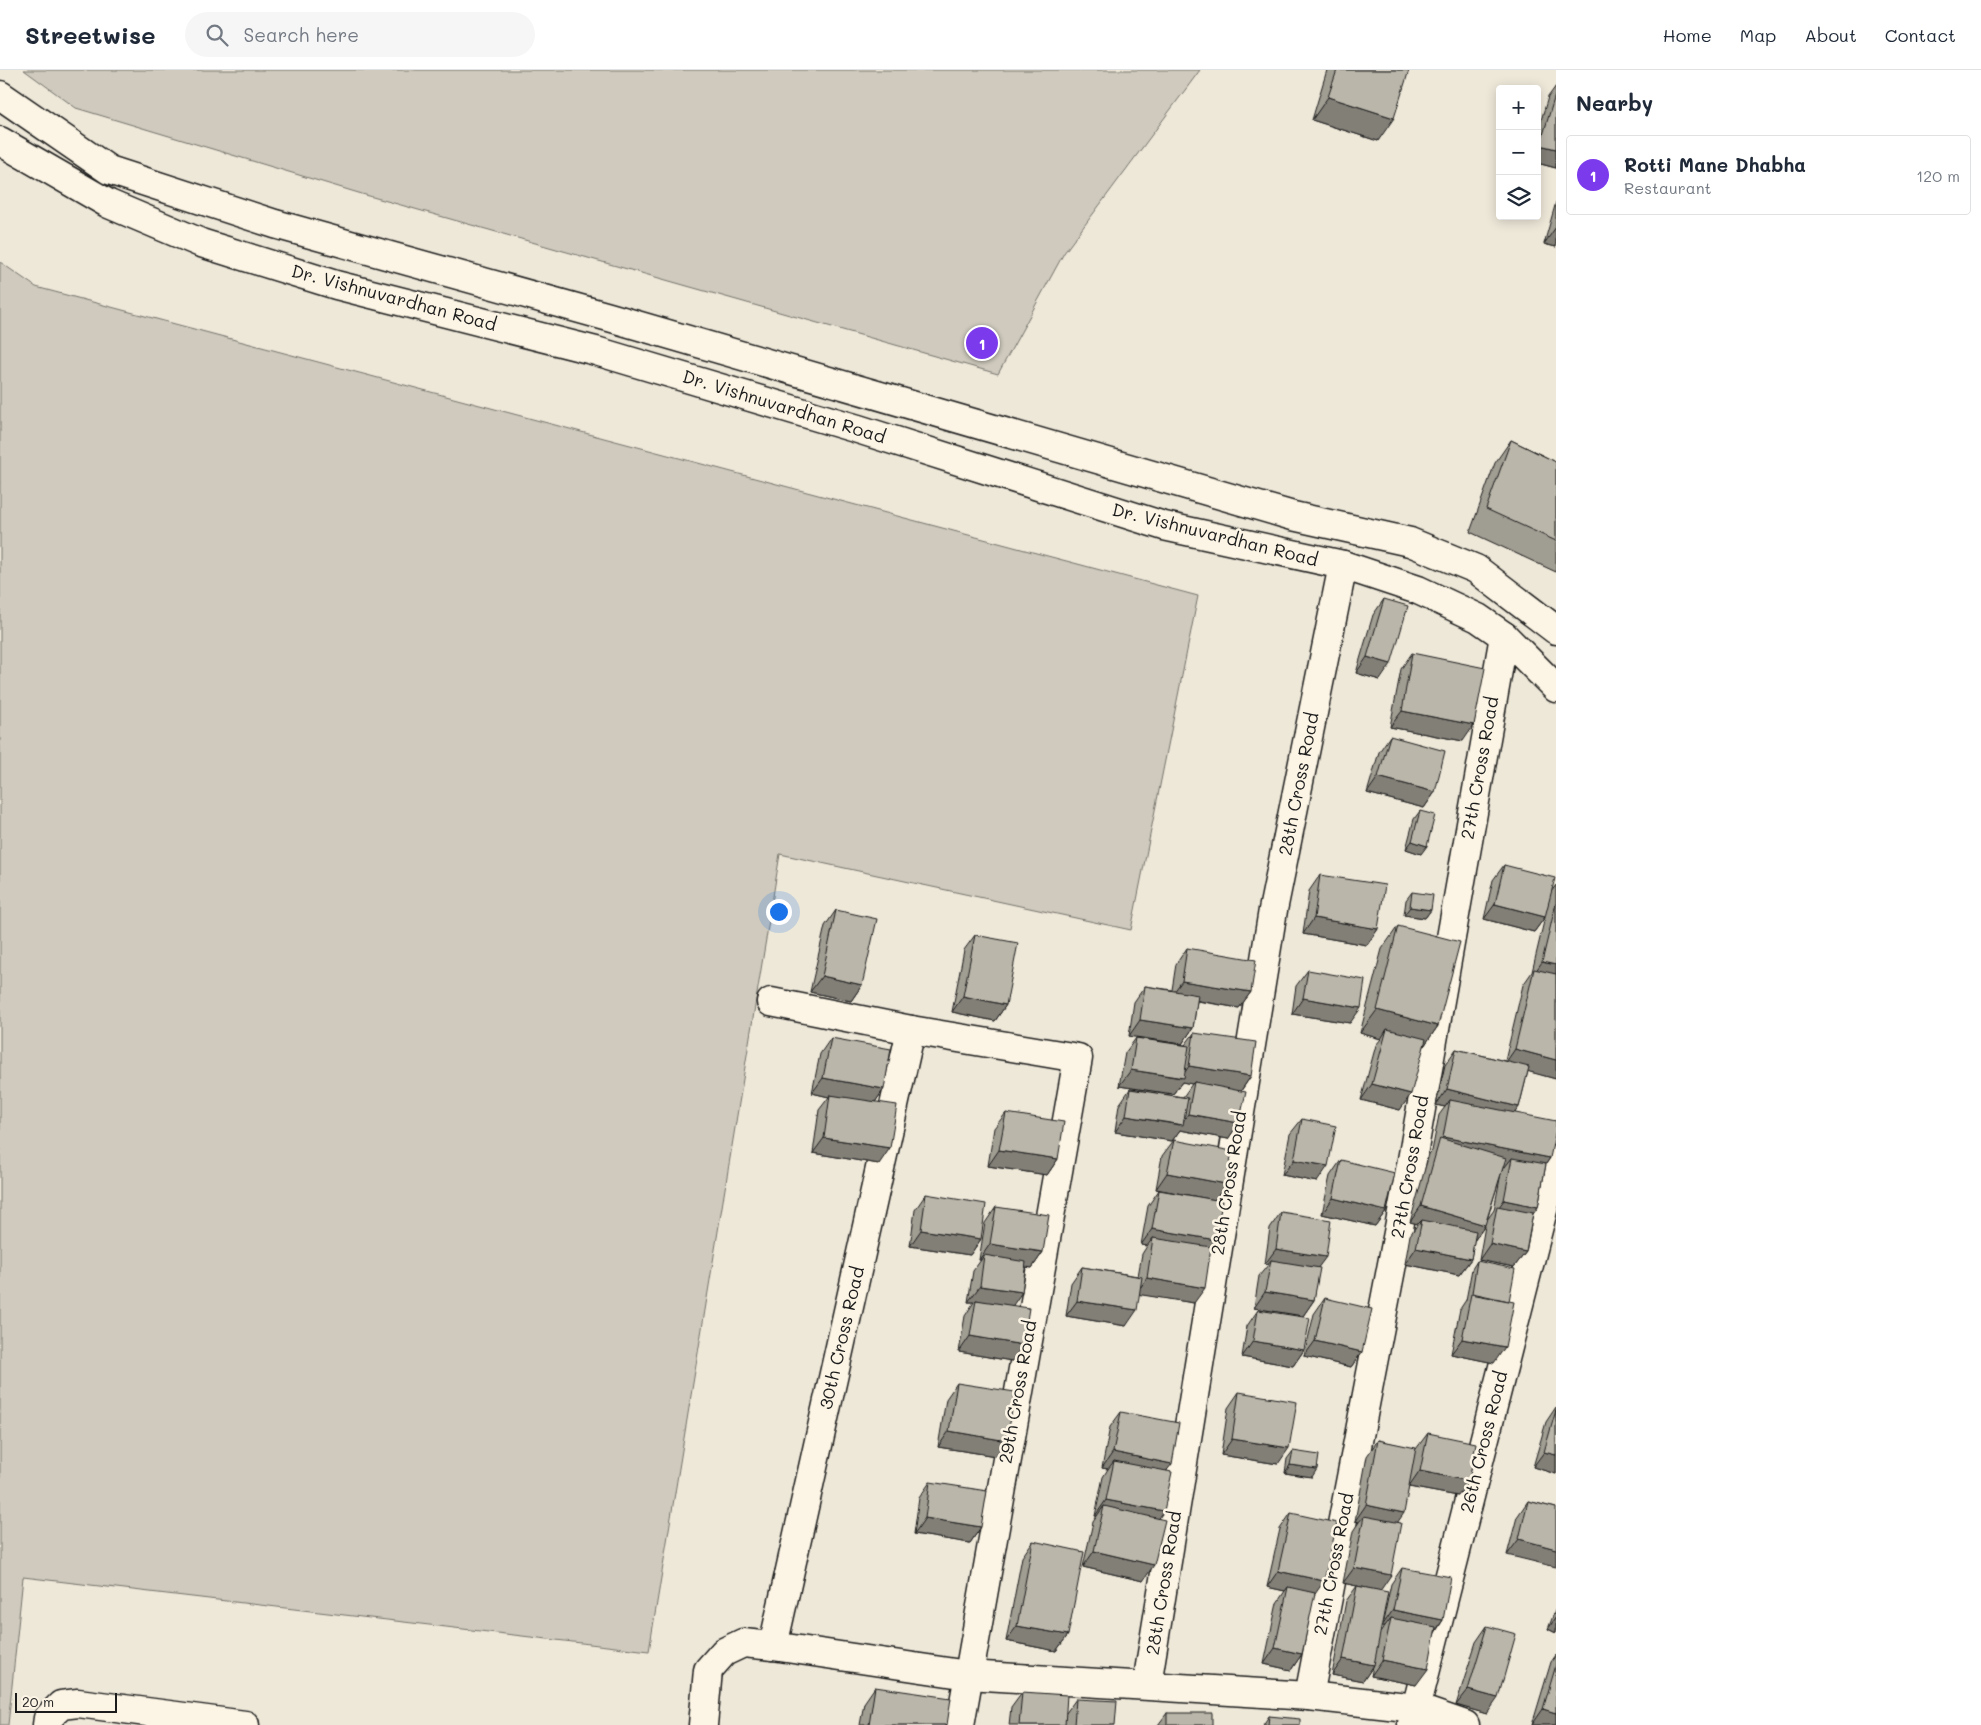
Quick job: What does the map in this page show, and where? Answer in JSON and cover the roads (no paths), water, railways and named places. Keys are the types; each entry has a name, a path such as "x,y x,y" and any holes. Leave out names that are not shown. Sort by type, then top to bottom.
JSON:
{"street":[{"name":"Dr. Vishnuvardhan Road","path":"0,95 109,170 275,224 609,317 1293,516 1410,542 1476,569 1556,630"},
{"name":"Dr. Vishnuvardhan Road","path":"0,141 110,204 201,243 336,285 596,350 858,429 1164,526 1343,566 1418,590 1478,618 1504,636 1556,688"},
{"name":"28th Cross Road","path":"1147,1684 1273,910 1343,566"},
{"name":"27th Cross Road","path":"1309,1696 1412,1160 1504,636"},
{"path":"771,1002 911,1030"},
{"name":"29th Cross Road","path":"911,1030 1078,1058 960,1725"},
{"name":"30th Cross Road","path":"772,1646 911,1030"},
{"name":"26th Cross Road","path":"1414,1716 1552,1196 1556,1159"},
{"path":"703,1725 708,1670 724,1652 743,1644 772,1646 968,1675 1147,1684 1309,1696 1465,1725"},
{"path":"47,1725 48,1718 61,1705 78,1703 245,1725"}],"place":[{"name":"Rotti Mane Dhabha","path":"982,343"}]}
